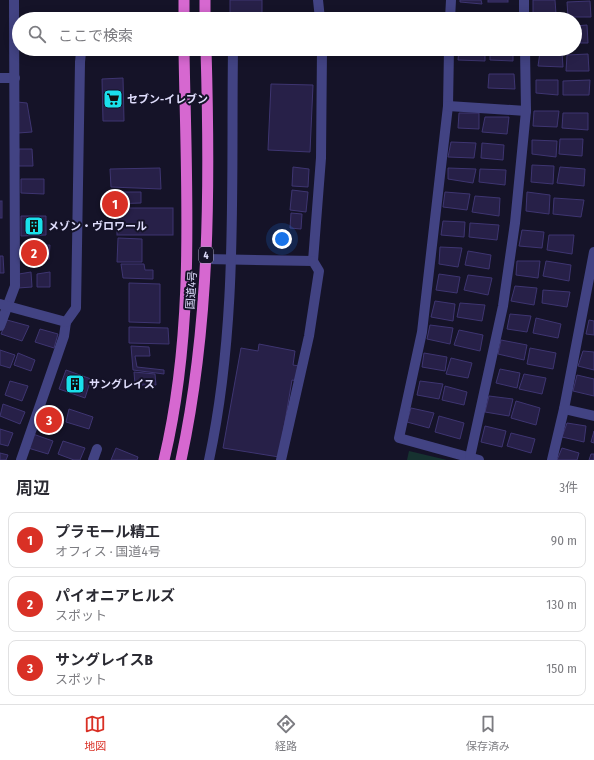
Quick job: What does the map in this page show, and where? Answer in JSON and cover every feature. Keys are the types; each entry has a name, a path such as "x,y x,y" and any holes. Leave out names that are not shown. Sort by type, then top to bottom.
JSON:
{"highway":[{"path":"184,0 184,12"},
{"path":"205,0 205,12"},
{"name":"国道4号","path":"164,460 176,402 182,352 186,288 184,56"},
{"name":"国道4号","path":"181,460 192,408 200,347 206,259 206,56"}],"street":[{"path":"14,0 14,12"},
{"path":"318,0 319,12"},
{"path":"450,12 451,0"},
{"path":"524,0 524,12"},
{"path":"0,326 4,305 15,286 15,56"},
{"path":"21,460 64,336 66,322 74,312 78,300 81,56"},
{"path":"209,460 217,423 225,362 231,260 233,56"},
{"path":"281,460 309,336 319,271 313,261 321,158 322,56"},
{"path":"449,56 448,106 422,332 399,438 474,459 503,306 515,224 526,111 525,56"},
{"path":"0,78 15,78"},
{"path":"448,106 526,111"},
{"path":"552,460 564,409 594,252"},
{"path":"206,259 313,261"},
{"path":"4,305 66,322"},
{"path":"564,409 594,416"},
{"path":"93,460 97,449"}],"green space":[{"path":"409,451 447,460 407,460"}],"building":[{"path":"230,0 262,0 262,12 230,12"},
{"path":"460,0 481,0 482,4 460,2"},
{"path":"488,0 508,0 508,2 488,2"},
{"path":"533,0 555,0 556,12 533,12"},
{"path":"590,1 591,17 582,17 582,12 568,12 567,2"},
{"path":"582,25 587,25 588,43 582,43"},
{"path":"582,54 588,54 589,71 566,71 567,56 582,56"},
{"path":"458,56 485,56 485,61 458,60"},
{"path":"490,56 513,56 513,61 490,60"},
{"path":"539,56 562,56 563,67 538,66"},
{"path":"489,74 514,74 515,89 488,88"},
{"path":"123,78 124,121 103,121 102,79"},
{"path":"536,80 558,80 558,95 536,93"},
{"path":"590,80 589,95 563,95 563,81"},
{"path":"271,84 313,85 310,152 268,150"},
{"path":"17,102 27,103 32,132 18,133"},
{"path":"534,111 559,111 557,127 533,126"},
{"path":"459,113 479,113 479,129 458,128"},
{"path":"563,113 588,113 588,130 562,128"},
{"path":"485,117 509,117 507,134 482,132"},
{"path":"560,139 583,139 582,156 559,154"},
{"path":"532,140 557,141 556,157 532,154"},
{"path":"451,142 476,143 474,158 448,157"},
{"path":"482,143 504,145 503,160 481,158"},
{"path":"19,149 32,149 33,166 18,166"},
{"path":"532,165 554,166 553,184 531,182"},
{"path":"293,167 309,169 308,187 292,186"},
{"path":"560,167 585,169 584,186 557,183"},
{"path":"160,168 161,189 111,187 110,169"},
{"path":"448,168 476,169 473,183 448,179"},
{"path":"480,169 506,170 505,185 479,182"},
{"path":"21,179 44,179 44,194 21,193"},
{"path":"292,190 308,192 306,212 290,210"},
{"path":"110,192 141,192 141,203 110,204"},
{"path":"445,192 470,194 467,210 443,207"},
{"path":"527,192 550,195 549,214 526,211"},
{"path":"475,196 500,198 499,216 472,212"},
{"path":"554,198 584,200 581,217 553,214"},
{"path":"0,201 2,201 2,218 0,218"},
{"path":"117,208 173,208 173,235 117,235"},
{"path":"291,213 302,214 301,229 290,228"},
{"name":"メゾン・ヴロワール","path":"21,216 46,216 46,235 21,236"},
{"path":"443,221 465,222 464,237 441,235"},
{"path":"470,223 499,225 497,240 469,237"},
{"path":"522,230 544,232 542,248 519,246"},
{"path":"549,235 574,235 572,254 547,250"},
{"path":"118,238 142,239 142,262 117,262"},
{"path":"50,245 49,259 19,260 19,247"},
{"path":"440,247 462,248 458,267 439,264"},
{"path":"468,251 491,255 489,269 465,265"},
{"path":"0,256 3,256 4,273 0,273"},
{"path":"517,261 540,261 538,278 516,275"},
{"path":"546,261 571,265 569,281 543,276"},
{"path":"121,264 144,264 145,270 153,270 153,279 123,278"},
{"path":"31,272 32,287 18,288 19,274"},
{"path":"50,272 50,287 37,287 37,274"},
{"path":"439,274 460,277 457,293 436,290"},
{"path":"468,275 492,278 488,295 464,290"},
{"path":"129,283 160,284 160,323 129,322"},
{"path":"515,286 537,288 534,305 511,301"},
{"path":"543,290 570,292 567,307 542,303"},
{"path":"435,301 455,304 453,321 431,317"},
{"path":"460,303 485,305 482,321 457,317"},
{"path":"510,314 531,316 527,332 507,329"},
{"path":"536,318 561,324 558,338 533,333"},
{"path":"7,320 29,326 22,341 1,334"},
{"path":"589,320 594,321 594,335 586,334"},
{"path":"430,325 453,328 450,344 427,339"},
{"path":"129,327 168,328 169,344 129,343"},
{"path":"40,329 58,334 54,348 35,342"},
{"path":"459,330 483,335 480,351 454,345"},
{"path":"501,340 527,345 524,360 498,354"},
{"path":"259,344 295,351 293,365 299,366 297,381 292,380 279,457 223,448 241,348 258,351"},
{"path":"131,346 149,347 150,356 135,356 137,367 164,370 164,374 133,370"},
{"path":"530,348 556,353 553,369 527,364"},
{"path":"0,350 15,355 10,368 0,365"},
{"path":"583,351 594,352 594,370 578,366"},
{"path":"18,353 35,360 31,371 14,365"},
{"path":"424,353 447,357 445,371 422,367"},
{"path":"451,358 472,363 468,378 446,374"},
{"path":"500,369 520,373 517,388 496,383"},
{"name":"サングレイス","path":"66,370 91,379 85,398 59,389"},
{"path":"134,372 155,374 156,385 135,385"},
{"path":"524,374 546,378 542,394 519,389"},
{"path":"577,375 594,379 594,396 573,391"},
{"path":"10,381 28,386 22,401 5,395"},
{"path":"420,381 443,384 439,399 417,395"},
{"path":"445,386 467,392 464,405 442,400"},
{"path":"489,396 513,399 509,416 485,412"},
{"path":"516,401 540,408 536,425 511,418"},
{"path":"3,404 25,412 20,424 0,416"},
{"path":"411,408 434,413 429,428 407,422"},
{"path":"69,409 93,417 89,429 66,422"},
{"path":"41,410 62,417 57,431 36,424"},
{"path":"439,416 464,423 460,439 435,432"},
{"path":"567,423 586,426 584,442 562,437"},
{"path":"485,426 506,431 502,447 481,442"},
{"path":"0,429 13,433 8,446 0,444"},
{"path":"594,431 594,443 591,442"},
{"path":"511,433 535,439 531,453 507,446"},
{"path":"33,434 53,441 48,454 28,448"},
{"path":"63,441 85,448 80,460 74,460 58,454"},
{"path":"116,448 138,457 137,460 111,460"},
{"path":"562,448 579,453 577,460 557,460"},
{"path":"0,453 8,455 6,460 0,460"},
{"path":"591,454 594,454 594,460 589,460"}],"place":[{"name":"セブン-イレブン","path":"113,99"},
{"name":"プラモール精工","path":"115,204"},
{"name":"メゾン・ヴロワール","path":"34,226"},
{"name":"パイオニアヒルズ","path":"34,253"},
{"name":"サングレイス","path":"75,384"},
{"name":"サングレイスB","path":"49,420"}]}
